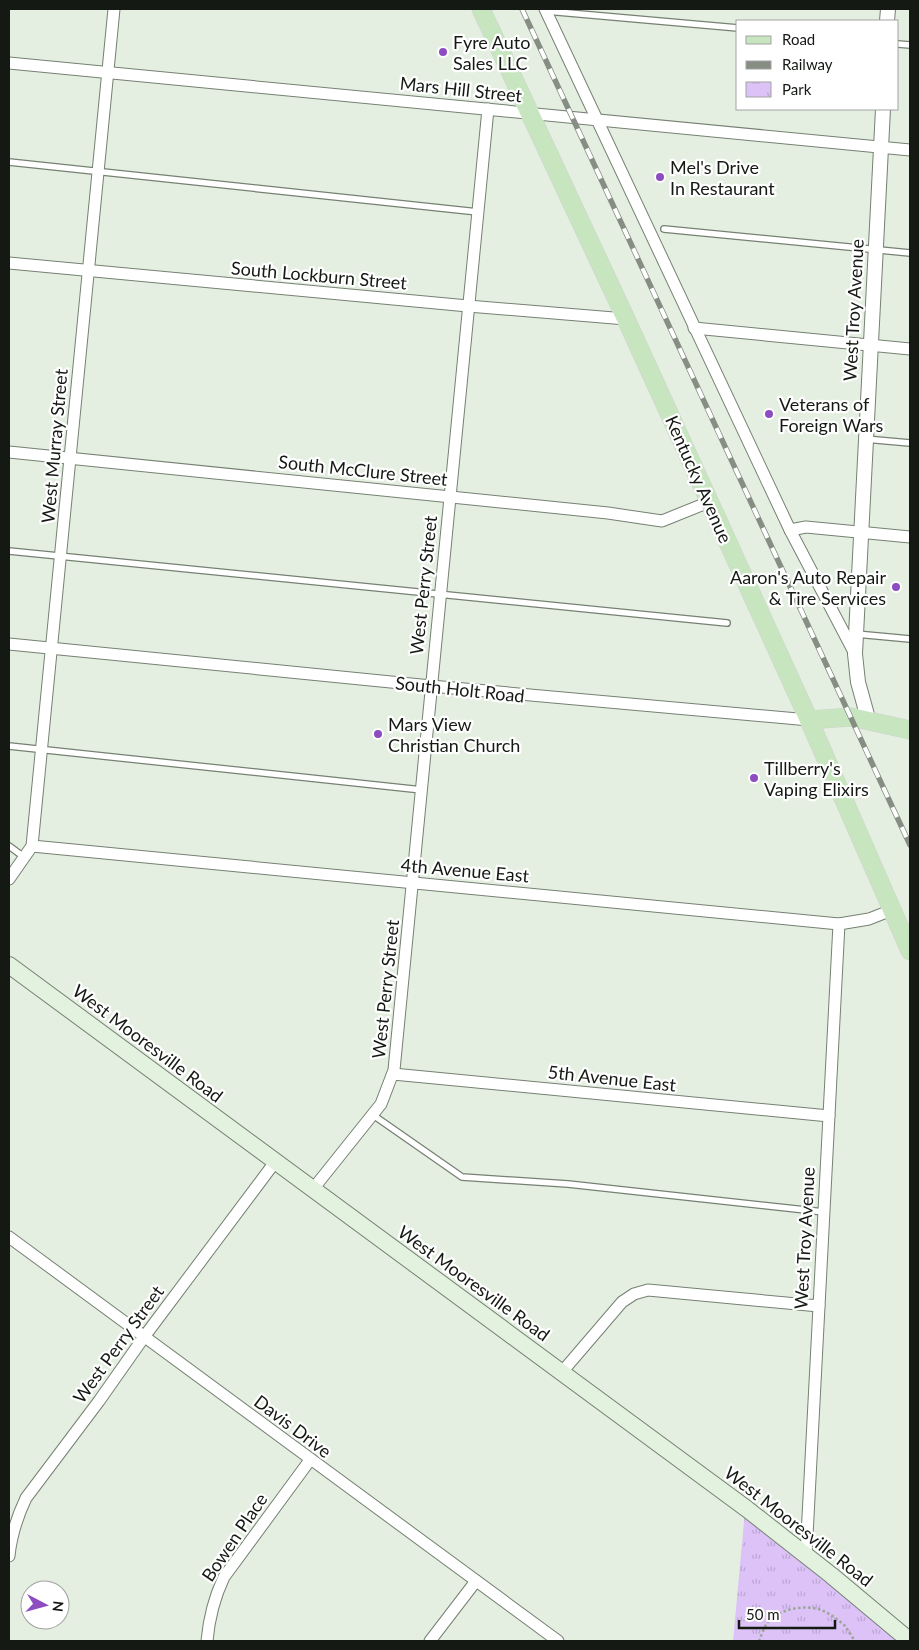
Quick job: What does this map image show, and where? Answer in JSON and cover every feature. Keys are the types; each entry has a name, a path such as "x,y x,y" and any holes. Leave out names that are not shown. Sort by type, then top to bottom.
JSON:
{"main road":[{"name":"Kentucky Avenue","path":"482,9 809,720 910,951"},
{"name":"South Holt Road","path":"809,720 851,717 910,730"},
{"name":"West Mooresville Road","path":"9,965 562,1372 806,1555 910,1641"}],"street":[{"name":"West Murray Street","path":"32,846 53,648 114,9"},
{"path":"545,10 790,530 855,654"},
{"name":"Mars Hill Street","path":"9,62 910,150"},
{"name":"West Perry Street","path":"313,1190 373,1115 386,1095 393,1074 414,883 431,686 488,109"},
{"name":"West Troy Avenue","path":"869,722 858,682 855,654 883,110"},
{"name":"South Lockburn Street","path":"9,263 626,319"},
{"path":"694,328 910,349"},
{"name":"South McClure Street","path":"9,452 608,513 662,521 709,502"},
{"path":"790,530 806,527 910,537"},
{"name":"South Holt Road","path":"9,644 431,686 809,720"},
{"path":"9,879 32,846"},
{"name":"4th Avenue East","path":"32,846 839,924 870,919 892,910"},
{"name":"West Troy Avenue","path":"806,1555 839,924"},
{"name":"5th Avenue East","path":"393,1074 829,1116"},
{"name":"West Perry Street","path":"9,1556 18,1514 26,1498 275,1162"},
{"name":"Davis Drive","path":"9,1237 558,1641"},
{"path":"562,1372 619,1305 639,1292 658,1290 819,1306"},
{"name":"Bowen Place","path":"207,1641 210,1614 216,1592 224,1576 310,1460"},
{"path":"430,1641 476,1581"}],"lane":[{"path":"545,10 736,28"},
{"path":"9,162 478,212"},
{"path":"664,229 910,254"},
{"path":"866,439 910,443"},
{"path":"9,551 727,623"},
{"path":"856,634 910,639"},
{"path":"9,746 422,790"},
{"path":"9,846 24,857"},
{"path":"373,1115 462,1178 568,1184 824,1212"}],"path":[{"path":"760,1641 767,1623 778,1614 792,1609 808,1607 832,1616 846,1627 855,1641"}],"green space":[{"path":"745,1511 904,1641 733,1641"}],"railway":[{"path":"522,9 910,845"}],"place":[{"name":"Fyre Auto Sales LLC","path":"443,52"},
{"name":"Mel's Drive In Restaurant","path":"660,177"},
{"name":"Veterans of Foreign Wars","path":"769,414"},
{"name":"Aaron's Auto Repair & Tire Services","path":"896,587"},
{"name":"Mars View Christian Church","path":"378,734"},
{"name":"Tillberry's Vaping Elixirs","path":"754,778"}]}
